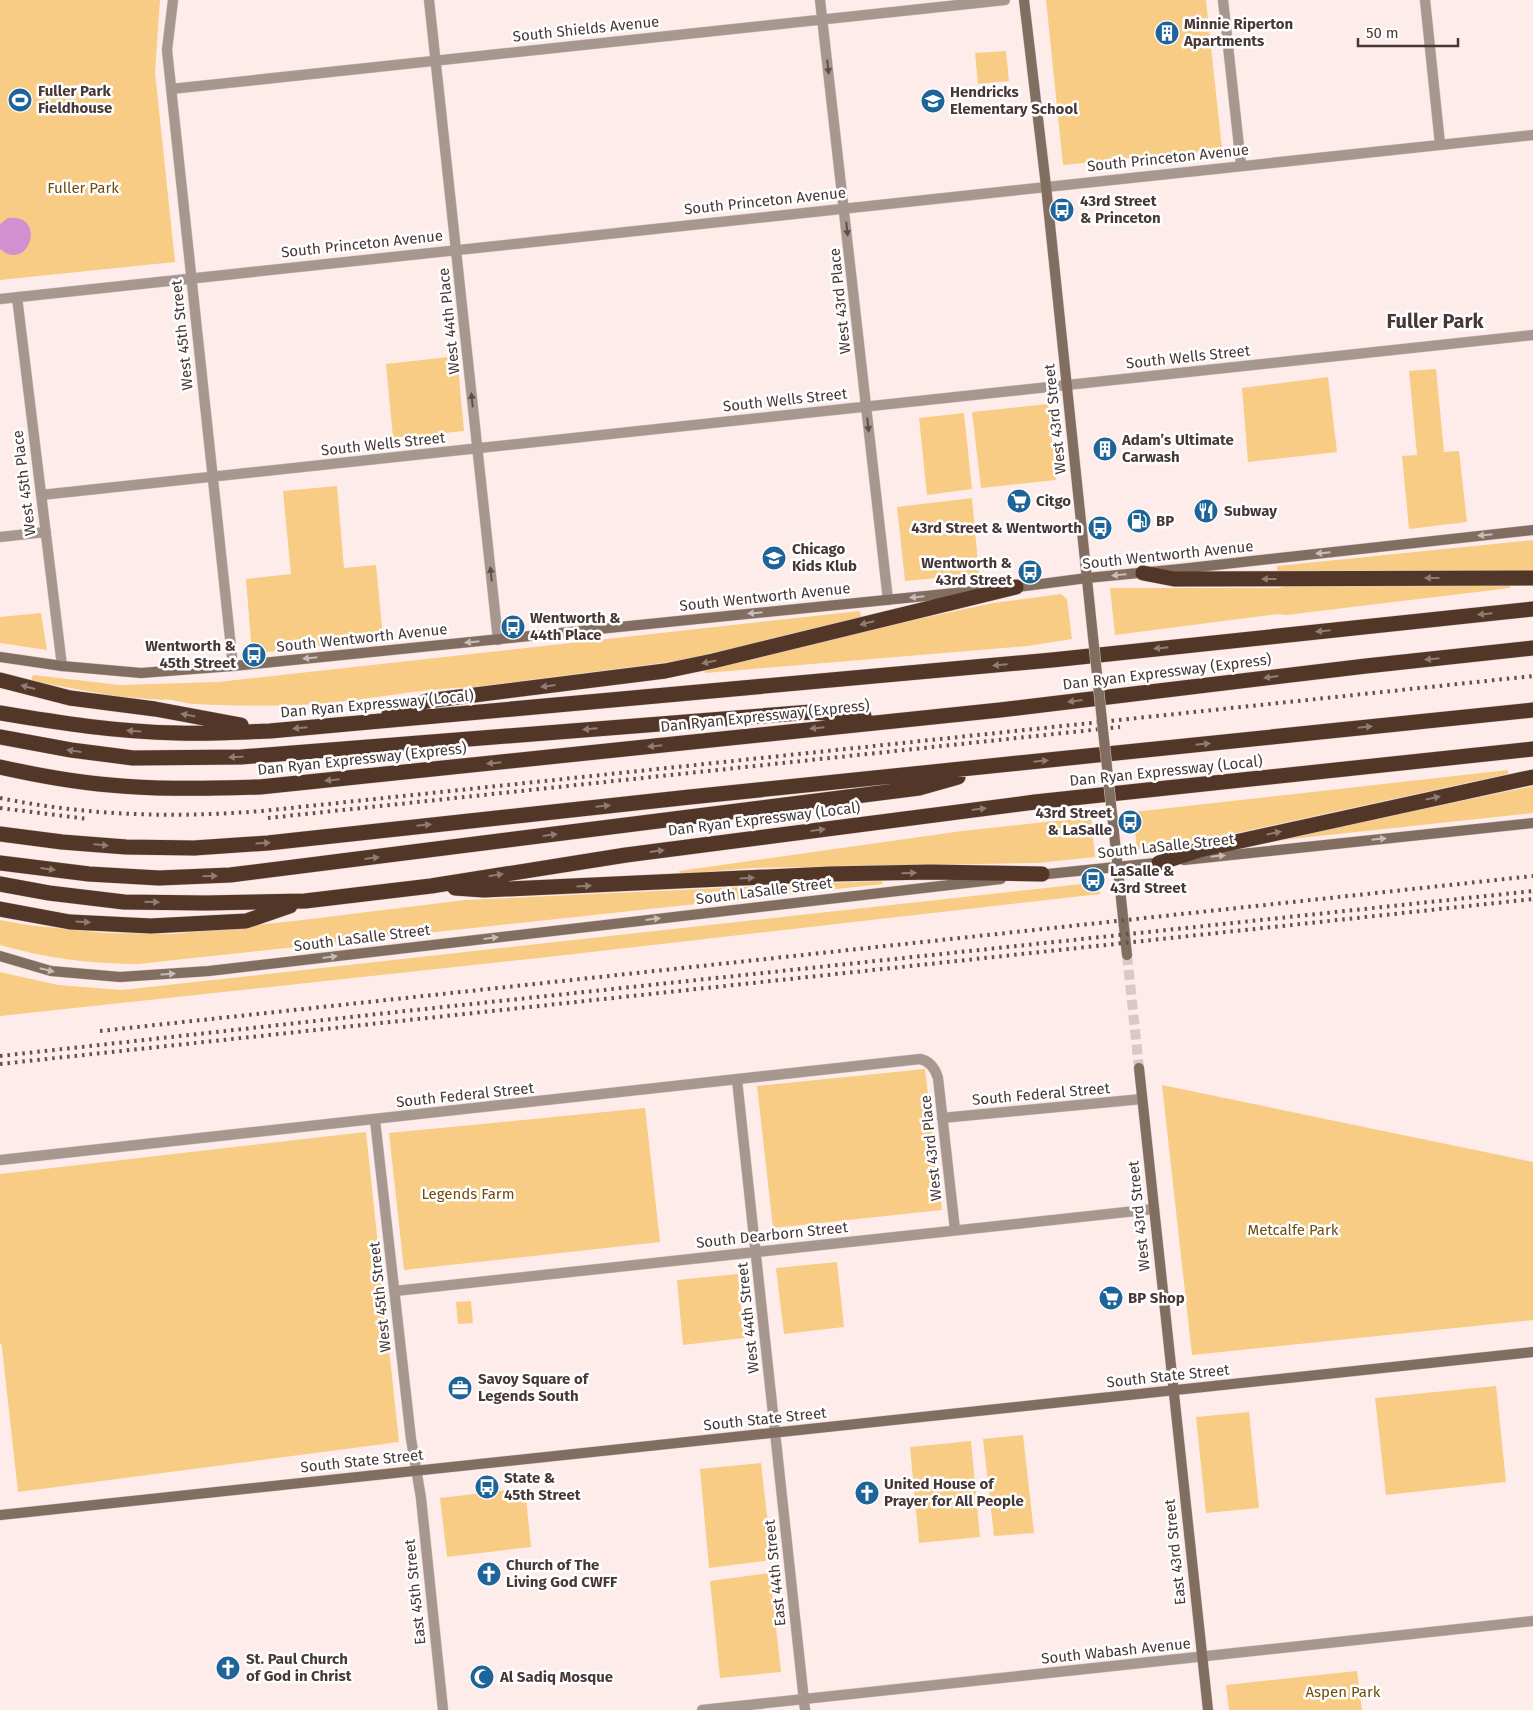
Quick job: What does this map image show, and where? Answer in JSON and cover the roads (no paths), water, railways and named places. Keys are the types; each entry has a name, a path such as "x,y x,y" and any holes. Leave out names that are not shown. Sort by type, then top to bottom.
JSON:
{"highway":[{"path":"1143,573 1174,579 1533,578"},
{"path":"365,722 427,701 665,671 723,659 1016,587"},
{"name":"Dan Ryan Expressway (Local)","path":"0,713 61,723 128,730 179,733 270,731 1042,661 1533,609"},
{"name":"Dan Ryan Expressway (Express)","path":"0,767 33,774 109,785 179,789 260,787 1000,710 1356,667 1533,648"},
{"path":"0,680 70,698 155,709 270,731"},
{"path":"0,834 62,842 126,847 194,848 268,843 680,798 1533,710"},
{"path":"0,737 71,750 133,758 241,757 811,712 900,720"},
{"name":"Dan Ryan Expressway (Local)","path":"0,884 49,893 124,902 206,903 305,900 431,886 626,855 1035,802 1533,749"},
{"path":"0,863 90,874 159,878 230,876 919,788 993,766"},
{"path":"1159,862 1198,850 1533,777"},
{"path":"431,886 484,890 830,874 931,872 1042,874"},
{"path":"0,909 70,922 152,926 246,921 305,900"}],"main road":[{"name":"West 43rd Street","path":"1024,0 1046,186 1127,955"},
{"name":"South Wentworth Avenue","path":"0,657 62,666 141,673 233,666 1016,587 1533,530"},
{"name":"South LaSalle Street","path":"0,956 52,972 120,978 209,971 1042,874 1533,823"},
{"name":"West 43rd Street","path":"1139,1068 1173,1391"},
{"name":"South State Street","path":"0,1515 1533,1352"},
{"name":"East 43rd Street","path":"1173,1391 1208,1710"}],"street":[{"name":"West 45th Street","path":"173,0 167,50 233,666"},
{"name":"West 44th Place","path":"429,0 498,640"},
{"name":"West 43rd Place","path":"820,0 888,600"},
{"name":"South Shields Avenue","path":"171,89 1005,0"},
{"path":"1223,0 1241,165"},
{"path":"1425,0 1440,144"},
{"name":"South Princeton Avenue","path":"0,299 844,207 1533,135"},
{"name":"West 45th Place","path":"17,297 62,666"},
{"name":"South Wells Street","path":"41,495 1533,334"},
{"path":"0,537 46,532"},
{"name":"South Federal Street","path":"0,1160 920,1059 931,1064"},
{"name":"West 43rd Place","path":"931,1064 938,1078 955,1230"},
{"name":"West 44th Street","path":"737,1080 775,1433"},
{"name":"South Federal Street","path":"942,1118 1142,1099"},
{"name":"West 45th Street","path":"375,1120 416,1471"},
{"name":"South Dearborn Street","path":"395,1291 1154,1208"},
{"name":"East 44th Street","path":"775,1433 805,1710"},
{"name":"East 45th Street","path":"416,1471 421,1498 443,1710"},
{"name":"South Wabash Avenue","path":"702,1710 1533,1621"}],"tunnel":[{"path":"1127,955 1139,1068"}],"railway":[{"path":"0,798 66,809 131,814 163,815 262,811 1533,676"},
{"path":"268,818 1120,727"},
{"path":"0,808 88,819"},
{"path":"100,1031 1533,876"},
{"path":"0,1056 1533,891"},
{"path":"0,1064 1533,899"}],"place":[{"name":"Minnie Riperton Apartments","path":"1167,33"},
{"name":"Fuller Park Fieldhouse","path":"20,100"},
{"name":"Hendricks Elementary School","path":"933,101"},
{"name":"43rd Street & Princeton","path":"1062,210"},
{"name":"Adam’s Ultimate Carwash","path":"1105,449"},
{"name":"Citgo","path":"1019,501"},
{"name":"Subway","path":"1206,511"},
{"name":"BP","path":"1139,521"},
{"name":"43rd Street & Wentworth","path":"1100,528"},
{"name":"Chicago Kids Klub","path":"774,558"},
{"name":"Wentworth & 43rd Street","path":"1030,572"},
{"name":"Wentworth & 44th Place","path":"513,627"},
{"name":"Wentworth & 45th Street","path":"254,655"},
{"name":"43rd Street & LaSalle","path":"1130,822"},
{"name":"LaSalle & 43rd Street","path":"1093,880"},
{"name":"BP Shop","path":"1111,1298"},
{"name":"Savoy Square of Legends South","path":"460,1388"},
{"name":"State & 45th Street","path":"487,1487"},
{"name":"United House of Prayer for All People","path":"867,1493"},
{"name":"Church of The Living God CWFF","path":"489,1574"},
{"name":"St. Paul Church of God in Christ","path":"228,1668"},
{"name":"Al Sadiq Mosque","path":"482,1677"}],"district":[{"name":"Fuller Park","path":"1435,321"}],"park label":[{"name":"Legends Farm","path":"468,1194"},
{"name":"Metcalfe Park","path":"1293,1230"},
{"name":"Aspen Park","path":"1343,1692"}]}
